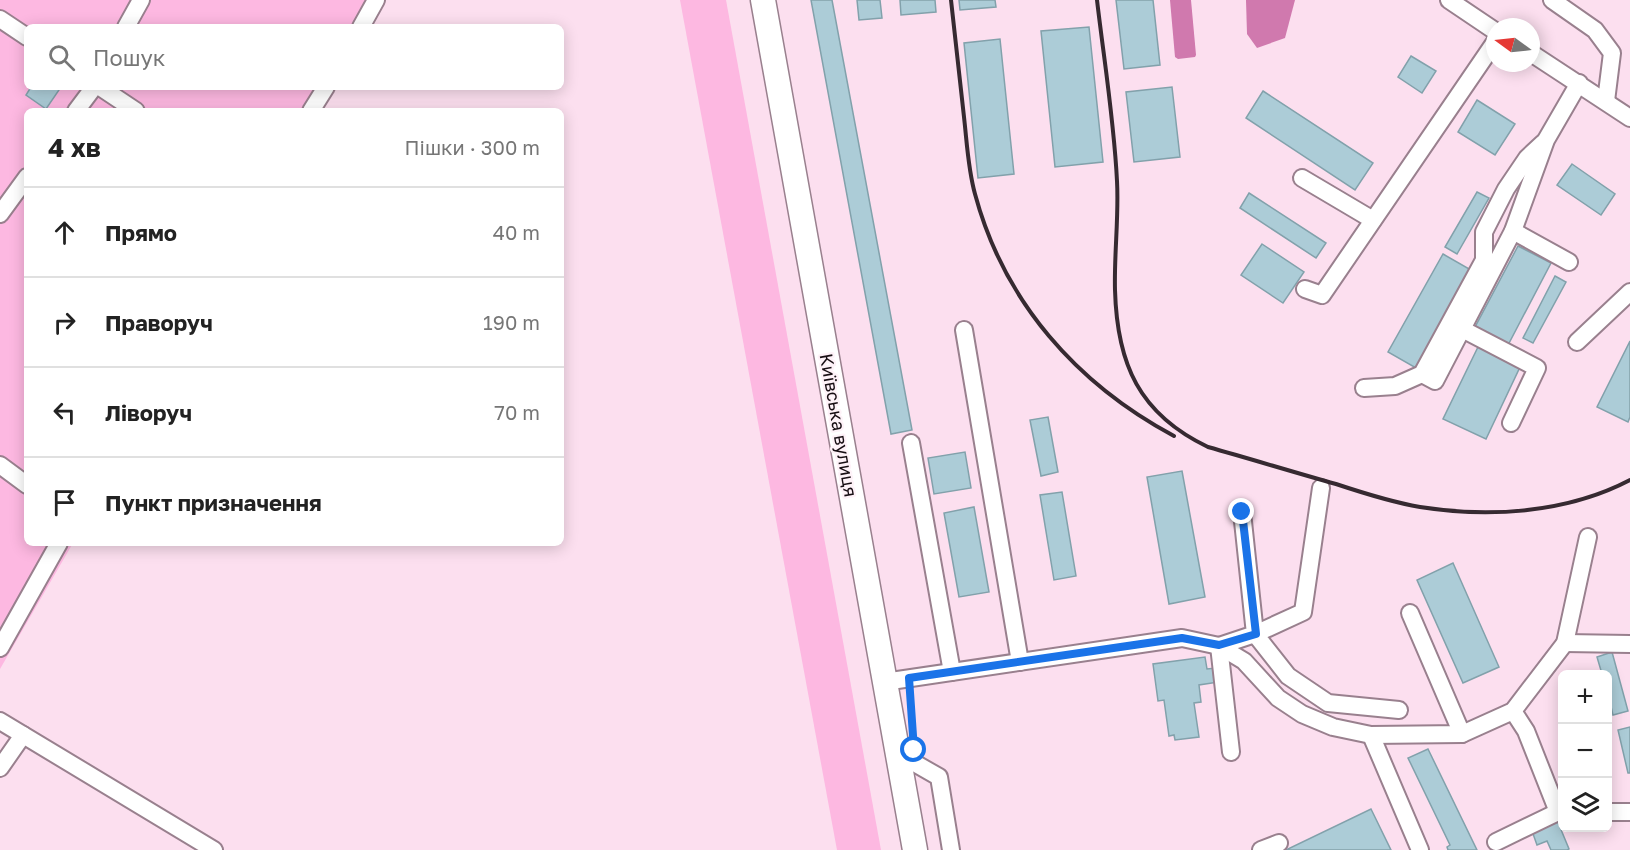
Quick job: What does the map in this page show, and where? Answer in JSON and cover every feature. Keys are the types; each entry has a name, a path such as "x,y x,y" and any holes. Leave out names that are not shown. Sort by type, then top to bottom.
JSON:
{"highway":[{"name":"Київська вулиця","path":"764,0 915,850"}],"street":[{"path":"128,24 141,0"},
{"path":"363,24 376,0"},
{"path":"1449,0 1486,25"},
{"path":"1552,0 1595,30 1612,53 1606,101"},
{"path":"0,19 24,35"},
{"path":"1305,289 1322,295 1486,55"},
{"path":"1540,59 1630,118"},
{"path":"1422,374 1435,381 1513,231 1546,140 1579,83"},
{"path":"78,108 92,90"},
{"path":"104,90 132,108"},
{"path":"313,108 324,90"},
{"path":"1364,387 1395,386 1422,374 1484,260 1484,232 1506,189 1527,158 1546,140"},
{"path":"1302,178 1373,220"},
{"path":"0,214 24,181"},
{"path":"1513,231 1569,262"},
{"path":"1576,342 1630,292"},
{"path":"1462,329 1538,368 1510,423"},
{"path":"964,330 1020,662"},
{"path":"911,443 952,672"},
{"path":"0,465 24,483"},
{"path":"1219,645 1256,634 1303,612 1321,488"},
{"path":"1242,512 1256,634 1288,676 1328,704 1400,710"},
{"path":"885,682 1182,638 1219,645 1244,661 1278,698 1302,714 1334,727 1371,735 1462,734 1513,711 1565,643 1588,537"},
{"path":"0,648 57,546"},
{"path":"1410,613 1462,734"},
{"path":"1565,643 1630,644"},
{"path":"1219,645 1231,752"},
{"path":"1513,711 1526,731 1558,807"},
{"path":"0,721 95,776 210,850"},
{"path":"0,768 23,735"},
{"path":"1371,735 1420,850"},
{"path":"897,753 939,777 951,850"},
{"path":"1612,812 1630,812"},
{"path":"1496,842 1558,813"},
{"path":"1261,850 1279,843"}],"path":[{"path":"909,678 912,726"}],"shaded area":[{"path":"0,0 382,0 370,24 24,24 24,90 332,90 322,108 24,108 24,546 71,546 0,669"},
{"path":"680,0 726,0 881,850 837,850"},
{"path":"1170,0 1191,0 1195,57 1178,59 1175,57"},
{"path":"1246,0 1295,0 1285,38 1257,48 1247,34"}],"building":[{"path":"811,0 832,0 912,430 891,434"},
{"path":"857,0 880,0 882,18 859,20"},
{"path":"900,0 935,0 936,12 901,15"},
{"path":"959,0 995,0 996,7 960,10"},
{"path":"1116,0 1153,0 1160,65 1124,69"},
{"path":"1089,27 1103,162 1055,167 1041,31"},
{"path":"1000,39 1014,174 978,178 964,43"},
{"path":"1411,56 1436,71 1422,93 1398,77"},
{"path":"1172,87 1180,157 1134,162 1126,92"},
{"path":"29,90 59,90 47,108 26,95"},
{"path":"1263,91 1373,163 1355,190 1246,118"},
{"path":"1477,100 1515,124 1495,155 1458,132"},
{"path":"1572,164 1615,194 1601,215 1557,185"},
{"path":"1477,192 1489,198 1457,254 1445,247"},
{"path":"1249,193 1326,243 1316,258 1240,208"},
{"path":"1262,244 1304,272 1283,303 1241,275"},
{"path":"1518,246 1551,263 1507,347 1474,329"},
{"path":"1443,254 1471,270 1416,368 1388,352"},
{"path":"1555,276 1566,282 1533,343 1523,338"},
{"path":"1630,341 1630,417 1628,422 1597,407"},
{"path":"1478,347 1520,367 1486,439 1443,419"},
{"path":"1048,417 1058,472 1041,476 1030,420"},
{"path":"965,452 971,488 934,494 928,458"},
{"path":"1182,471 1205,597 1169,604 1147,477"},
{"path":"1062,492 1076,576 1054,580 1040,495"},
{"path":"974,507 989,592 959,597 944,513"},
{"path":"1453,563 1499,667 1463,683 1417,580"},
{"path":"1612,652 1628,711 1613,715 1612,670 1601,670 1597,657"},
{"path":"1205,657 1207,669 1216,668 1219,682 1199,685 1201,702 1194,703 1199,737 1175,740 1174,735 1169,736 1164,700 1158,701 1153,664"},
{"path":"1630,727 1630,773 1628,773 1618,730"},
{"path":"1428,749 1477,850 1448,850 1447,847 1450,845 1408,758"},
{"path":"1371,809 1391,850 1286,850"},
{"path":"1557,820 1558,832 1562,832 1569,849 1551,850 1547,841 1537,845 1532,831"}],"railway":[{"path":"951,0 971,175 988,233 1005,270 1025,304 1049,336 1076,365 1139,415 1174,436"},
{"path":"1097,0 1116,158 1115,290 1117,317 1127,363 1136,384 1165,419 1184,434 1208,447 1398,503 1420,507 1473,512 1527,510 1580,500 1630,480"}],"route":[{"path":"914,750 909,678 1182,638 1219,645 1256,634 1242,512"}]}
